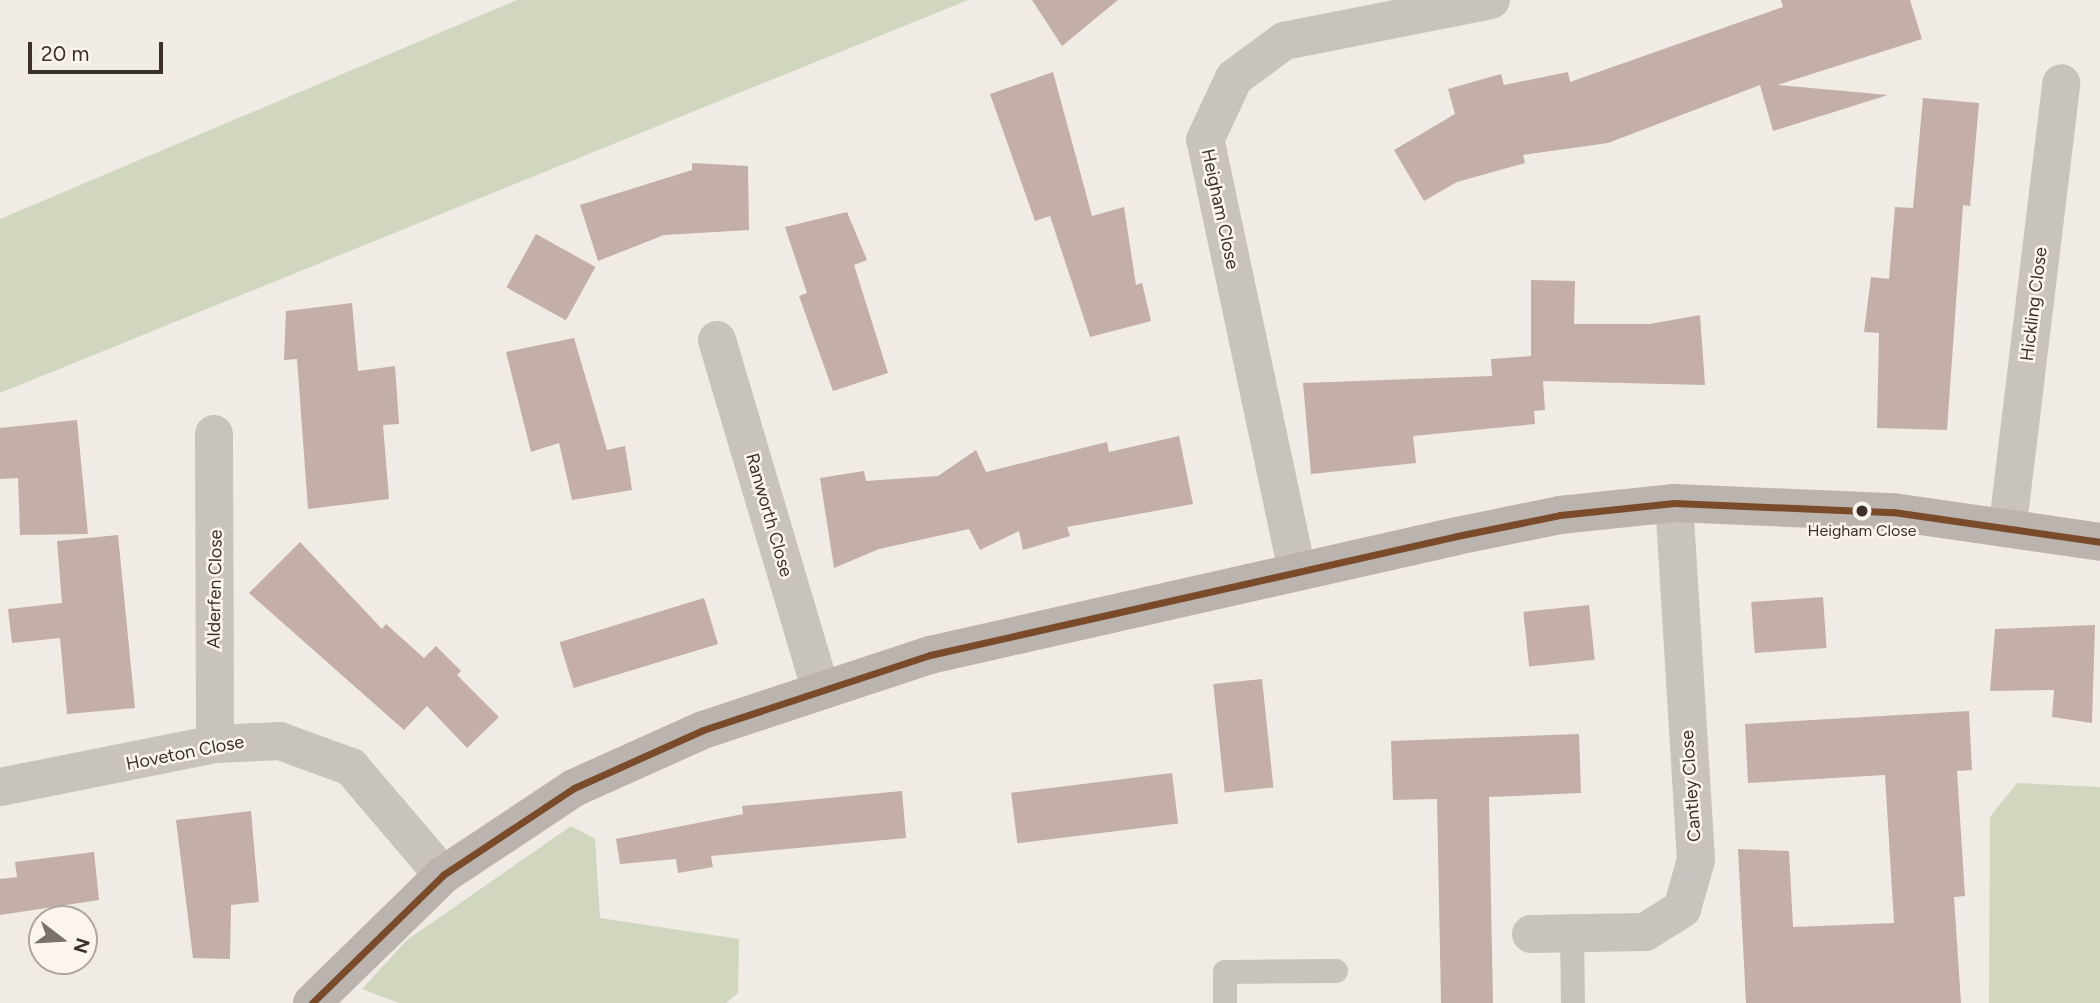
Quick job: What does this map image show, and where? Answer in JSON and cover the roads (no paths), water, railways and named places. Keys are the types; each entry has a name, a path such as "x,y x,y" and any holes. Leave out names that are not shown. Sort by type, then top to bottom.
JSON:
{"street":[{"name":"Heigham Close","path":"1297,571 1205,140 1234,78 1284,41 1491,0"},
{"name":"Hickling Close","path":"2008,524 2061,83"},
{"name":"Ranworth Close","path":"717,340 821,690"},
{"name":"Alderfen Close","path":"214,434 215,744"},
{"path":"312,1003 443,875 574,788 703,730 930,655 1297,571 1560,515 1674,503 1780,504 2008,524 2100,542"},
{"name":"Cantley Close","path":"1531,934 1645,932 1682,909 1696,860 1674,503"},
{"name":"Hoveton Close","path":"0,787 215,744 280,741 336,757 365,779 443,875"}],"lane":[{"path":"1572,933 1573,1003"},
{"path":"1225,1003 1225,972 1336,971"}],"place":[{"name":"Heigham Close","path":"1862,511"}]}
